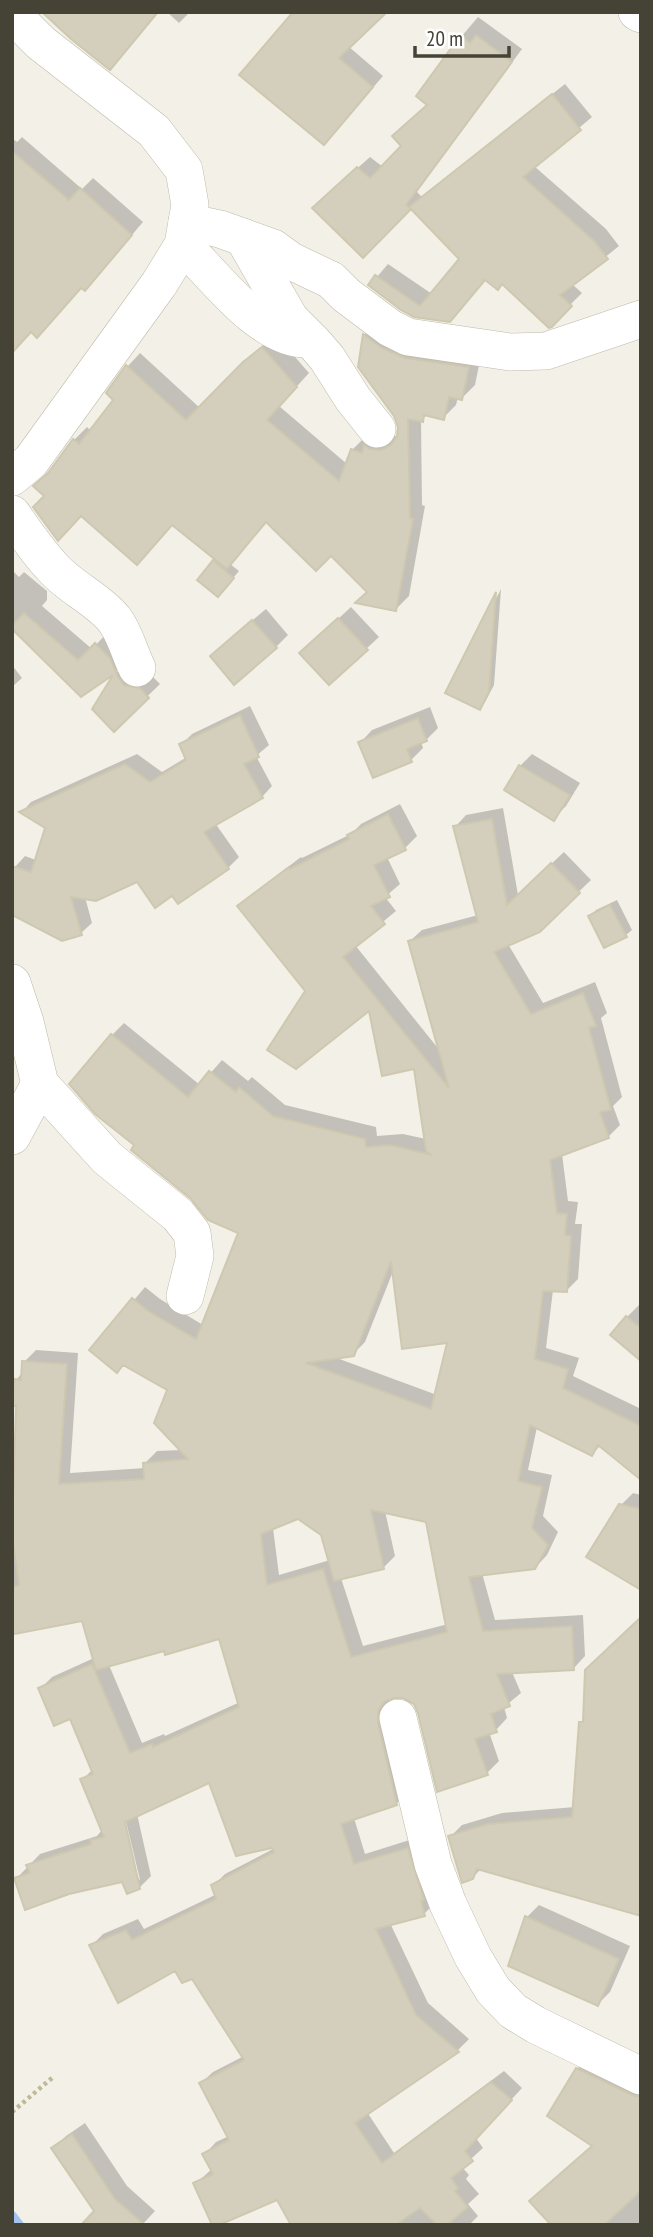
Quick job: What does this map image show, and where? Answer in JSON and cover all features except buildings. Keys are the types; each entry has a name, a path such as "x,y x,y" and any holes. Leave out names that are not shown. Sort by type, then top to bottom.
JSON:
{"street":[{"path":"12,14 41,43 154,131 184,170 190,205 185,234 159,284 31,461 12,477"},
{"path":"185,234 220,229 273,248 291,261 331,279 346,295 390,328 408,337 510,352 546,351 641,319"},
{"path":"185,234 237,301 274,331 294,339 311,339"},
{"path":"243,237 290,319 311,339 377,429"},
{"path":"12,514 59,574 92,598 114,619 124,635 137,668"},
{"path":"12,983 25,1022 40,1084 107,1158 178,1215 192,1233 195,1256 185,1296"},
{"path":"12,1136 40,1084"},
{"path":"398,1718 433,1864 448,1904 492,1990 513,2011 536,2025 641,2076"}],"path":[{"path":"12,2112 51,2078"}],"waterway":[{"path":"12,2216 19,2225"}]}
